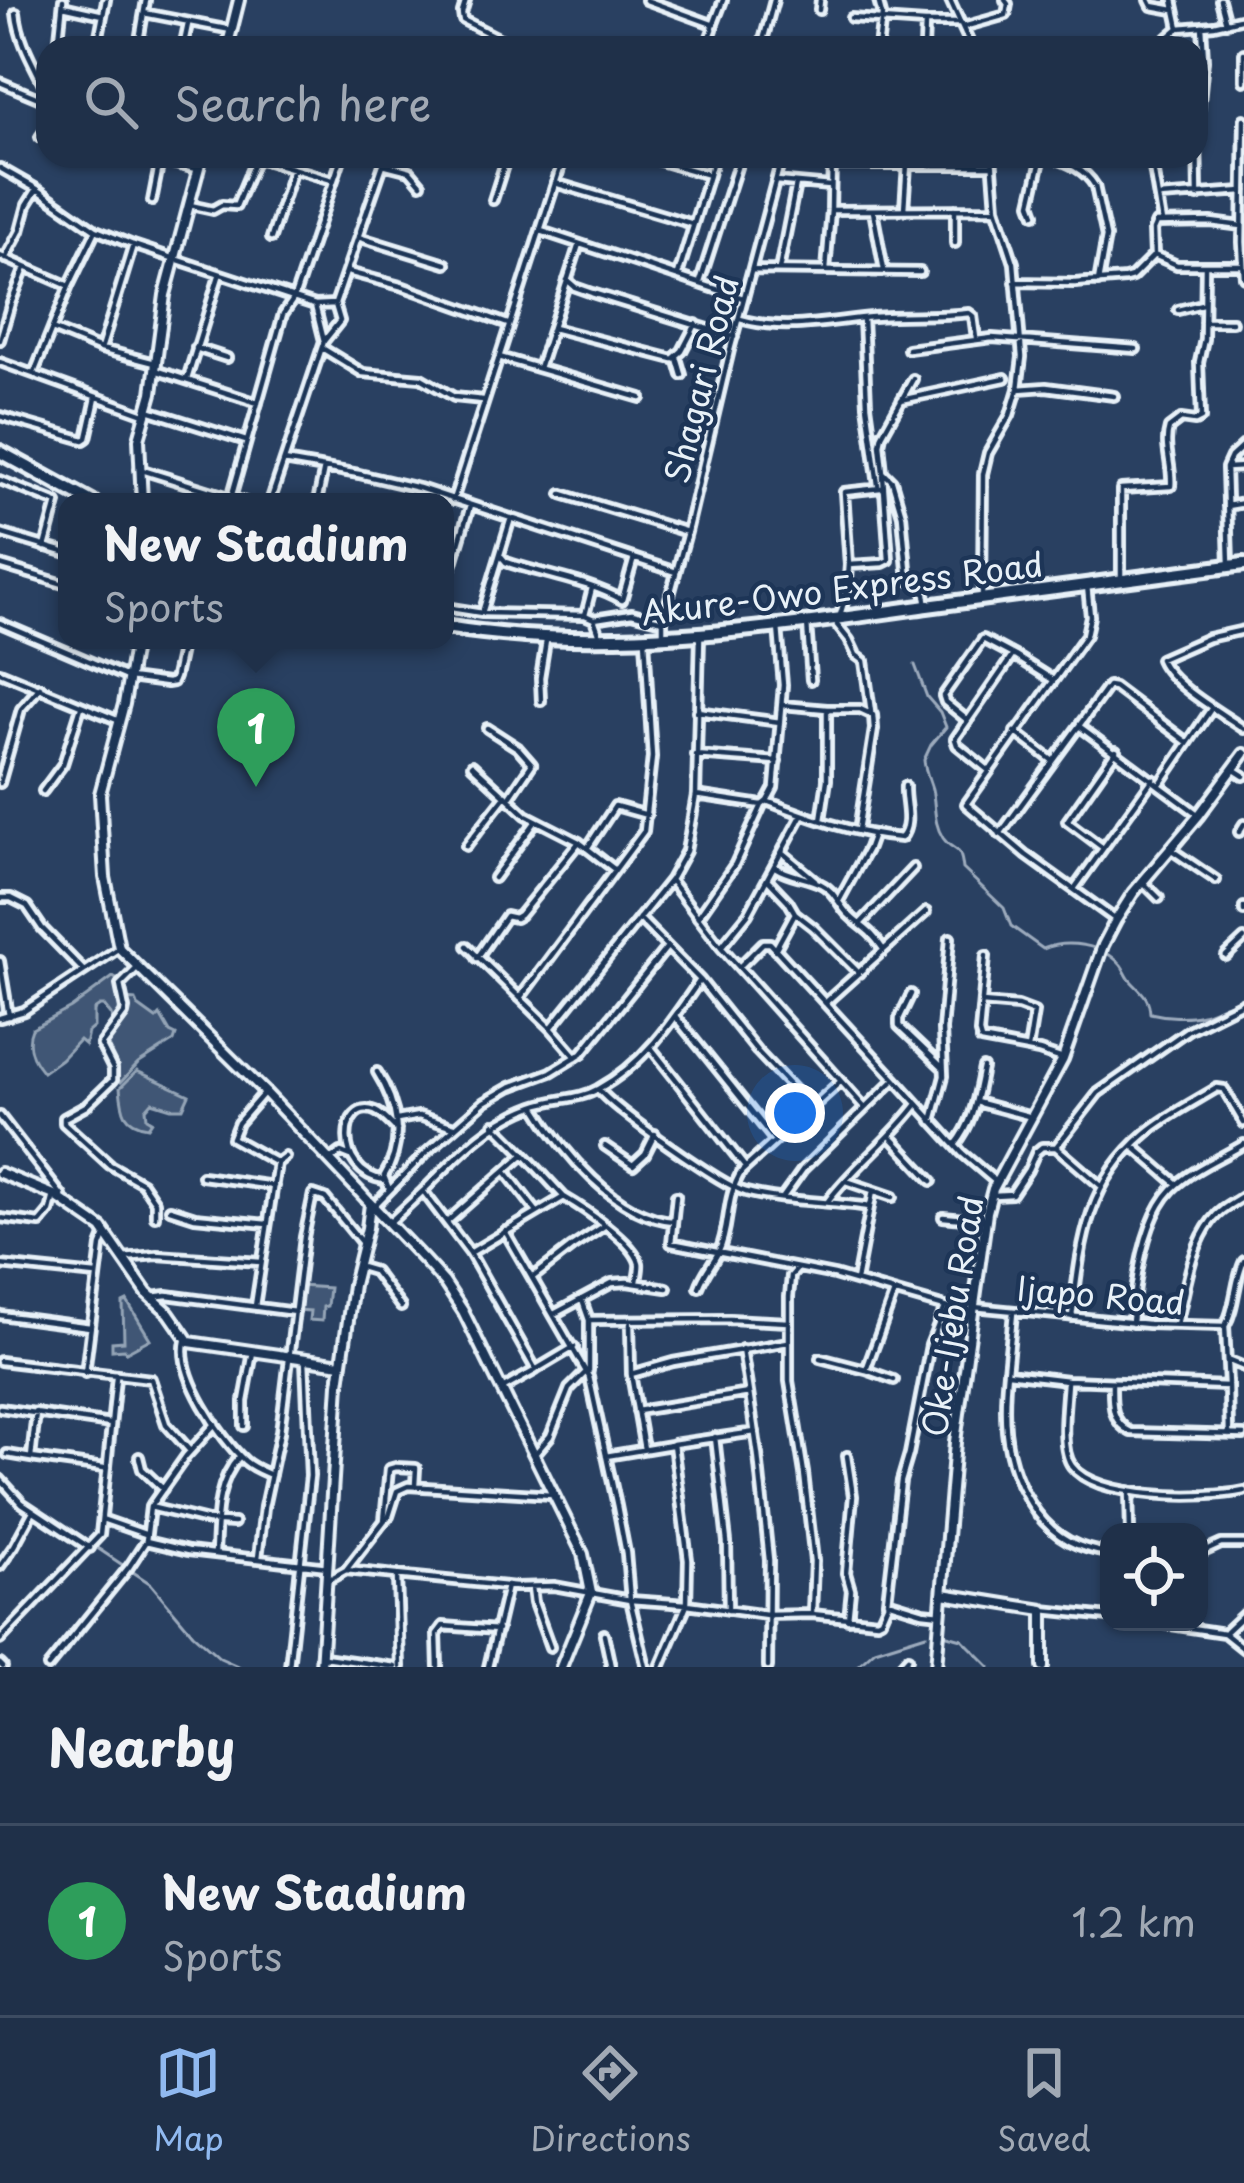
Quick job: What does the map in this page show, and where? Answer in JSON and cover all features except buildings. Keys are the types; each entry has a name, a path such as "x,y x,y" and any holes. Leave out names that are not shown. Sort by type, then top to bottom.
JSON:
{"highway":[{"path":"0,452 75,493"},
{"name":"Akure-Owo Express Road","path":"454,628 601,640 700,636 1244,564"}],"main road":[{"path":"230,36 238,0"},
{"path":"141,493 138,447 148,412 158,331 198,170"},
{"path":"134,649 100,794 105,877 119,948 265,1092 450,1290 583,1554 591,1593 561,1667"},
{"name":"Oke-Ijebu Road","path":"936,1667 955,1442 991,1195 1063,1059 1116,920 1244,754"},
{"path":"0,1173 54,1195 107,1234 186,1339 341,1364"},
{"path":"321,1662 341,1364 372,1204"},
{"path":"368,1228 376,1219 387,1221"},
{"path":"943,1594 1043,1610 1042,1667"}],"street":[{"path":"99,36 106,0"},
{"path":"140,35 146,0"},
{"path":"466,0 464,20 494,36"},
{"path":"646,0 713,26"},
{"path":"710,36 723,0"},
{"path":"764,36 774,0"},
{"path":"819,10 820,0"},
{"path":"878,0 882,9 879,36"},
{"path":"950,0 967,36"},
{"path":"851,18 962,25 1006,15 1005,0"},
{"path":"1149,0 1152,6 1174,10"},
{"path":"1174,0 1179,28"},
{"path":"1220,0 1226,22"},
{"path":"59,36 63,3 103,15"},
{"path":"16,13 23,46 36,67"},
{"path":"144,13 231,30"},
{"path":"1171,36 1179,28 1244,18"},
{"path":"185,36 188,21"},
{"path":"924,36 925,23"},
{"path":"1201,36 1202,26"},
{"path":"1244,53 1244,81"},
{"path":"0,82 36,95"},
{"path":"1244,119 1244,277"},
{"path":"0,168 96,230 315,305 335,304"},
{"path":"152,201 158,168"},
{"path":"190,168 198,170"},
{"path":"190,205 212,210 236,206 249,168"},
{"path":"290,168 334,181"},
{"path":"232,493 283,314 294,298 338,168"},
{"path":"273,493 323,344 340,321 335,304 382,168"},
{"path":"398,168 410,171 421,184"},
{"path":"493,200 502,168"},
{"path":"454,497 560,168"},
{"path":"685,168 709,175"},
{"path":"678,274 711,168"},
{"path":"700,282 737,168"},
{"name":"Shagari Road","path":"664,638 663,618 779,168"},
{"path":"826,270 832,168"},
{"path":"904,209 907,168"},
{"path":"982,599 983,474 988,453 1010,415 1022,357 1014,263 996,208 992,168"},
{"path":"1035,214 1030,203 1042,168"},
{"path":"1076,168 1095,186 1106,232 1098,282"},
{"path":"1153,168 1162,222"},
{"path":"1198,168 1198,196"},
{"path":"272,238 293,169"},
{"path":"776,181 831,186"},
{"path":"555,183 694,224"},
{"path":"779,270 796,184"},
{"path":"37,189 3,258 69,286"},
{"path":"1159,197 1243,191"},
{"path":"831,210 996,208"},
{"path":"955,209 955,243"},
{"path":"873,210 884,270"},
{"path":"1015,282 1132,277 1154,255 1153,226 1211,222 1242,226"},
{"path":"34,373 96,230"},
{"path":"541,231 743,298"},
{"path":"358,238 446,264"},
{"path":"538,368 579,244"},
{"path":"101,349 133,245"},
{"path":"1154,255 1169,264 1242,265"},
{"path":"1121,580 1120,490 1173,484 1168,428 1179,420 1201,418 1198,362 1204,339 1205,266"},
{"path":"0,340 26,268"},
{"path":"752,269 920,272"},
{"path":"348,272 510,325"},
{"path":"187,380 220,274"},
{"path":"567,280 575,287 734,337"},
{"path":"564,290 575,287"},
{"path":"0,301 10,306"},
{"path":"1178,310 1203,304"},
{"path":"315,305 323,344 363,373 422,378 454,397 485,400"},
{"path":"739,318 796,326 969,313 974,316 976,338"},
{"path":"849,566 889,560 867,405 862,318"},
{"path":"1204,322 1232,322"},
{"path":"682,375 676,358 696,324"},
{"path":"553,328 676,358"},
{"path":"52,329 258,403"},
{"path":"908,349 976,338 1136,349"},
{"path":"196,348 227,358"},
{"path":"499,357 641,398"},
{"path":"0,362 96,397 246,441"},
{"path":"901,400 1005,378"},
{"path":"880,488 881,439 913,379"},
{"path":"1018,389 1046,386 1114,396"},
{"path":"0,416 84,440 96,397"},
{"path":"1229,566 1226,468 1244,445"},
{"path":"284,461 431,493"},
{"path":"1226,468 1244,467"},
{"path":"319,493 324,469"},
{"path":"139,470 215,493"},
{"path":"883,472 892,481 902,514 908,580 924,588 927,606"},
{"path":"0,480 57,503 45,547"},
{"path":"858,830 875,721 864,661 838,629 849,566 844,492 880,488"},
{"path":"562,494 687,532"},
{"path":"454,500 676,572"},
{"path":"1227,506 1244,503"},
{"path":"454,560 470,504"},
{"path":"482,613 511,518"},
{"path":"0,533 58,551"},
{"path":"500,555 506,562 622,599"},
{"path":"622,613 634,558"},
{"path":"496,567 506,562"},
{"path":"0,565 58,582"},
{"path":"1087,585 1090,616 1086,635 966,804 1116,920"},
{"path":"586,615 592,588"},
{"path":"454,608 594,619 622,613 663,618"},
{"path":"594,619 601,640"},
{"path":"0,623 58,648"},
{"path":"807,623 811,680"},
{"path":"778,627 784,677 774,788 782,806"},
{"path":"1244,630 1208,638 1160,659 1174,678 1244,729"},
{"path":"551,1028 670,880 686,851 696,795 700,636"},
{"path":"541,701 540,673 547,638"},
{"path":"520,998 640,838 652,757 645,639"},
{"path":"967,720 943,696 984,639 1053,680"},
{"path":"61,649 129,678 172,682 181,649"},
{"path":"988,770 956,742 1013,655"},
{"path":"0,672 119,721"},
{"path":"1000,834 1106,687 1111,686 1187,742"},
{"path":"0,783 22,710 40,687"},
{"path":"781,705 871,712"},
{"path":"43,790 63,764 81,707"},
{"path":"1160,784 1213,707"},
{"path":"821,820 827,710"},
{"path":"697,711 781,722"},
{"path":"1079,726 1199,814"},
{"path":"466,846 532,764 518,748 487,728"},
{"path":"1015,732 1053,761"},
{"path":"0,744 10,752"},
{"path":"1103,848 1067,821 1116,751"},
{"path":"695,755 777,761"},
{"path":"472,765 536,821 588,847 614,869"},
{"path":"1233,769 1244,776"},
{"path":"1074,889 1153,779"},
{"path":"696,795 782,806 802,816 898,838 904,835 908,815 905,786"},
{"path":"698,917 735,864 774,788"},
{"path":"588,847 615,806 647,815"},
{"path":"721,947 743,921 802,816"},
{"path":"494,878 536,821"},
{"path":"1240,832 1244,824"},
{"path":"839,901 873,834"},
{"path":"477,958 506,916 520,915 579,842"},
{"path":"1170,849 1216,880"},
{"path":"783,853 872,932 883,950"},
{"path":"775,867 818,882"},
{"path":"861,923 914,868"},
{"path":"670,880 721,947 866,1110"},
{"path":"768,880 795,913 859,973"},
{"path":"1143,882 1159,898"},
{"path":"0,898 26,906 84,972"},
{"path":"825,1003 926,912"},
{"path":"775,950 795,913"},
{"path":"639,918 812,1108"},
{"path":"932,1121 943,1082 950,938"},
{"path":"1226,956 1244,939"},
{"path":"739,967 763,943 770,943 932,1121 996,1182"},
{"path":"467,946 576,1057"},
{"path":"372,1204 497,1093 576,1057 667,947"},
{"path":"0,1018 24,1011 119,948"},
{"path":"986,956 981,1040 1063,1059"},
{"path":"0,961 9,1016"},
{"path":"137,967 120,986 124,1014 100,1045 113,1080 86,1106 64,1118 64,1123 110,1165 142,1183 155,1202 155,1216"},
{"path":"387,1221 494,1124 535,1106 598,1089 651,1048 700,980"},
{"path":"911,994 899,1026 943,1068"},
{"path":"1056,1147 1098,1093 1194,1026 1244,1002"},
{"path":"982,1003 1034,1012 1028,1048"},
{"path":"675,1016 774,1139"},
{"path":"651,1048 745,1167"},
{"path":"955,1145 966,1132 982,1067"},
{"path":"377,1072 398,1130 384,1180"},
{"path":"783,1196 818,1154 895,1079"},
{"path":"699,1287 718,1253 732,1186 745,1167 841,1082"},
{"path":"1072,1317 1087,1225 1100,1185 1133,1146 1166,1119 1220,1087 1244,1123"},
{"path":"598,1089 614,1106 732,1186 869,1207"},
{"path":"265,1092 238,1123 232,1138 277,1163"},
{"path":"976,1102 1031,1117"},
{"path":"827,1202 917,1104"},
{"path":"535,1106 567,1152 615,1198 642,1215 673,1221 676,1196"},
{"path":"351,1156 346,1132 362,1111 374,1111 398,1130"},
{"path":"0,1115 66,1202"},
{"path":"397,1120 419,1116 454,1127"},
{"path":"494,1124 564,1197 638,1259 637,1283"},
{"path":"604,1146 634,1165 656,1134"},
{"path":"891,1137 932,1181"},
{"path":"1132,1323 1137,1274 1161,1203 1177,1184 1244,1144"},
{"path":"1133,1146 1177,1184"},
{"path":"991,1195 1012,1194 1036,1152 1046,1147 1056,1147 1100,1185"},
{"path":"330,1160 340,1152 351,1156 389,1189"},
{"path":"447,1222 524,1154"},
{"path":"255,1306 277,1163 285,1157"},
{"path":"505,1171 537,1212"},
{"path":"202,1176 274,1186"},
{"path":"846,1181 893,1197"},
{"path":"423,1191 470,1252 536,1370"},
{"path":"856,1281 873,1191"},
{"path":"258,1558 313,1194 325,1198 362,1243"},
{"path":"0,1218 40,1223 54,1195"},
{"path":"1177,1324 1204,1232 1220,1211 1244,1196"},
{"path":"470,1252 564,1197"},
{"path":"170,1209 195,1217 267,1223"},
{"path":"943,1217 985,1221"},
{"name":"Ijapo Road","path":"673,1221 670,1243 856,1281 945,1307 1225,1326"},
{"path":"532,1278 604,1226"},
{"path":"505,1232 587,1374 646,1667"},
{"path":"86,1373 100,1246 107,1234"},
{"path":"123,1258 157,1255 261,1262"},
{"path":"1229,1435 1225,1326 1244,1261"},
{"path":"0,1265 97,1275"},
{"path":"357,1266 374,1271 401,1307"},
{"path":"797,1270 790,1279 790,1396 814,1561 812,1614"},
{"path":"554,1314 612,1283 667,1288"},
{"path":"866,1370 894,1293"},
{"path":"151,1297 167,1294 295,1312"},
{"path":"534,1455 550,1436 569,1389 587,1374 589,1320 581,1299"},
{"path":"346,1570 507,1586 554,1586 630,1600 767,1615 879,1621 888,1603 901,1481 929,1345 945,1307"},
{"path":"1013,1312 1005,1405 1006,1445 1014,1473 1045,1522 1062,1538 1100,1551"},
{"path":"0,1315 91,1327"},
{"path":"589,1320 789,1322"},
{"path":"630,1322 631,1374 644,1449"},
{"path":"186,1339 186,1365 214,1424 251,1466 271,1475"},
{"path":"631,1374 788,1342"},
{"path":"501,1390 574,1348"},
{"path":"742,1348 769,1560 768,1667"},
{"path":"244,1426 254,1352"},
{"path":"820,1358 894,1380"},
{"path":"289,1667 310,1476 305,1360"},
{"path":"1227,1360 1244,1367"},
{"path":"0,1361 154,1381 166,1424 190,1451"},
{"path":"1007,1373 1228,1386"},
{"path":"0,1640 100,1535 116,1377"},
{"path":"1067,1380 1065,1437 1073,1468 1129,1491 1191,1497 1244,1491"},
{"path":"1112,1382 1114,1415 1131,1432 1244,1435"},
{"path":"637,1411 748,1393"},
{"path":"0,1408 111,1424"},
{"path":"31,1458 36,1412"},
{"path":"48,1667 128,1569 145,1537 150,1507 214,1424"},
{"path":"606,1456 755,1432"},
{"path":"715,1437 727,1542 728,1610"},
{"path":"660,1667 687,1604 688,1560 673,1444"},
{"path":"7,1454 106,1469"},
{"path":"215,1553 218,1502 226,1475 240,1456"},
{"path":"847,1456 853,1496 846,1573 851,1590 848,1619"},
{"path":"139,1457 142,1469 163,1489"},
{"path":"384,1521 389,1469 416,1468 415,1486"},
{"path":"0,1479 33,1511 92,1546"},
{"path":"326,1581 346,1570 389,1516 402,1487 553,1495"},
{"path":"1129,1491 1130,1523"},
{"path":"150,1507 234,1523"},
{"path":"0,1566 33,1511"},
{"path":"102,1519 188,1551 328,1567"},
{"path":"1208,1550 1221,1544 1244,1544"},
{"path":"321,1662 398,1667 397,1576"},
{"path":"488,1667 507,1586"},
{"path":"532,1587 550,1647"},
{"path":"888,1603 941,1614"},
{"path":"1043,1610 1100,1615"},
{"path":"1224,1633 1244,1614"},
{"path":"439,1667 437,1634 442,1626 498,1630"},
{"path":"1208,1631 1224,1633 1244,1649"},
{"path":"604,1634 610,1667"},
{"path":"900,1667 908,1658"}],"shaded area":[{"path":"113,977 123,1003 136,1000 156,1019 160,1015 176,1035 174,1041 138,1064 121,1082 112,1076 102,1044 104,1035 114,1032 111,1015 100,1006 94,1010 94,1027 85,1045 79,1040 43,1072 31,1052 32,1029"},
{"path":"137,1071 189,1095 183,1108 152,1102 146,1109 152,1121 148,1127 129,1119 120,1088"},
{"path":"299,1286 329,1288 322,1321 309,1320 310,1311 297,1310"},
{"path":"127,1301 150,1339 126,1352 112,1350 112,1342 124,1341 123,1303"}],"waterway":[{"path":"915,665 946,727 924,760 938,826 947,843 959,852 963,869 1004,908 1011,926 1043,949 1073,944 1104,952 1144,995 1150,1013 1190,1016 1231,1003"},
{"path":"0,1473 24,1499 151,1584 193,1634 220,1658 240,1667"},
{"path":"940,1633 962,1639 990,1667"},
{"path":"856,1667 875,1650 926,1634"}],"place":[{"name":"New Stadium","path":"256,787"}]}
